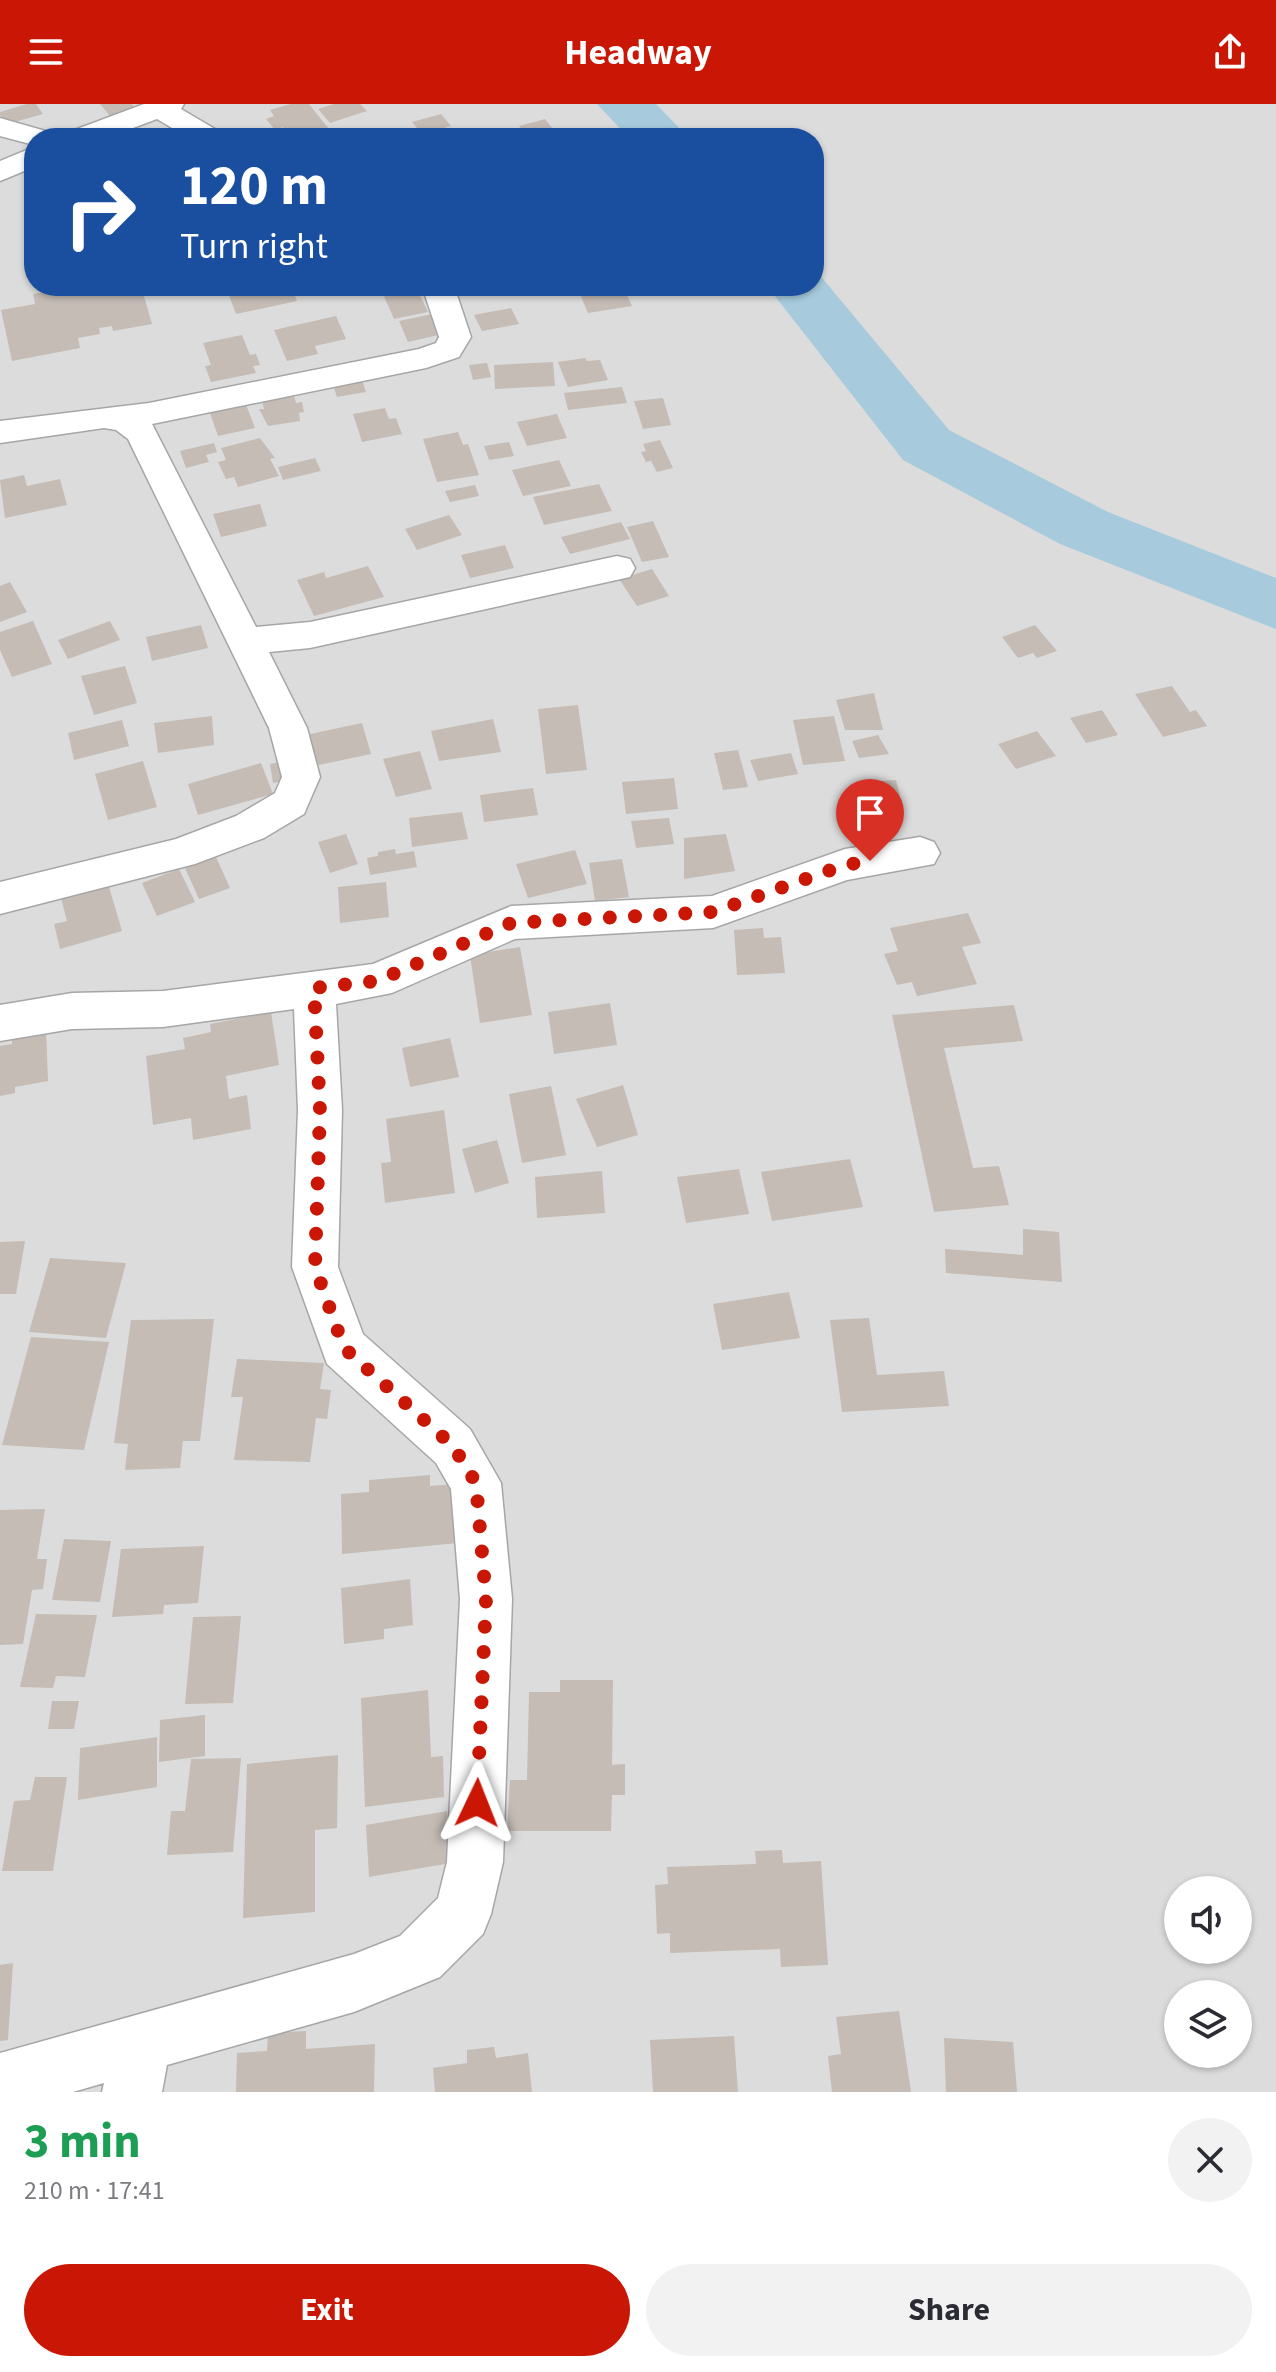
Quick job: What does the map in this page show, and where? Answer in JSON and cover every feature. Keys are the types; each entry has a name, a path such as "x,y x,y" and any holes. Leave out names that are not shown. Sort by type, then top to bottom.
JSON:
{"street":[{"path":"106,128 165,106 196,128"},
{"path":"0,127 24,134"},
{"path":"0,172 24,161"},
{"path":"0,432 104,417 149,414 437,354 448,350 455,337 441,296"},
{"path":"0,898 181,853 250,827 290,803 301,777 288,728 142,433 127,422 104,417"},
{"path":"247,641 310,635 617,568"},
{"path":"0,1023 72,1011 163,1009 377,981 511,923 713,912 845,865 920,853"},
{"path":"0,2083 137,2068 420,1957 463,1914 475,1862 486,1599 476,1483 453,1446 344,1348 315,1267 320,1110 314,988"}],"shaded area":[{"path":"0,104 1276,104 1276,2092 0,2092"}],"building":[{"path":"36,104 43,114 7,124 0,115 0,112"},
{"path":"100,104 132,104 135,109 110,116"},
{"path":"291,104 309,104 328,128 273,128 266,119 274,116 270,110"},
{"path":"334,104 360,104 367,111 330,123 318,109"},
{"path":"441,114 451,126 417,128 412,122"},
{"path":"545,119 552,128 521,128 519,126"},
{"path":"33,296 144,296 152,324 113,331 112,326 99,328 100,334 78,338 80,348 12,361 1,310 35,304"},
{"path":"229,296 295,296 297,301 236,314"},
{"path":"384,296 420,296 428,312 394,319"},
{"path":"581,296 628,296 632,306 588,313"},
{"path":"511,308 519,324 482,331 474,315"},
{"path":"432,314 443,334 408,342 399,321"},
{"path":"336,316 346,339 315,346 318,354 287,361 274,330"},
{"path":"242,335 250,355 256,354 260,365 253,366 256,373 211,382 205,366 211,365 203,343"},
{"path":"585,358 587,361 600,360 608,380 568,387 558,362"},
{"path":"553,362 555,386 495,389 494,365"},
{"path":"487,363 491,377 473,380 469,365"},
{"path":"362,380 366,392 337,397 333,385"},
{"path":"622,387 627,403 568,410 564,393"},
{"path":"294,396 296,403 302,402 304,412 299,413 300,421 268,426 259,409 264,409 262,401"},
{"path":"663,398 671,425 643,429 634,401"},
{"path":"245,402 255,428 218,436 209,410"},
{"path":"385,408 389,419 396,418 402,434 362,442 353,414"},
{"path":"557,414 567,438 527,446 517,422"},
{"path":"458,432 463,445 468,444 479,475 437,482 423,439"},
{"path":"260,438 275,458 270,459 279,476 238,487 234,477 226,479 218,462 226,460 221,448"},
{"path":"660,440 673,468 657,472 641,452 646,451 643,444"},
{"path":"509,442 514,456 489,460 484,446"},
{"path":"214,443 217,452 206,455 209,462 186,468 180,451"},
{"path":"315,458 321,471 283,480 278,467"},
{"path":"559,460 571,486 523,496 512,470"},
{"path":"24,475 27,486 60,479 67,505 5,518 0,480"},
{"path":"599,484 612,511 544,525 533,497"},
{"path":"475,485 479,496 450,502 445,491"},
{"path":"260,504 267,526 221,537 213,514"},
{"path":"449,515 462,535 417,550 405,529"},
{"path":"653,521 669,557 642,562 627,527"},
{"path":"621,522 630,539 570,554 561,537"},
{"path":"505,545 514,568 470,578 461,555"},
{"path":"368,566 384,597 314,616 297,580 324,572 326,578"},
{"path":"652,569 669,596 637,606 619,579"},
{"path":"10,582 27,612 0,622 0,586"},
{"path":"33,621 52,664 12,677 0,650 0,632"},
{"path":"110,621 120,640 68,659 58,640"},
{"path":"201,625 208,648 152,661 146,637"},
{"path":"1035,625 1057,651 1037,658 1033,653 1018,658 1002,637"},
{"path":"125,666 137,703 94,715 81,676"},
{"path":"1172,686 1190,712 1196,710 1207,726 1163,737 1135,694"},
{"path":"874,693 883,730 845,730 836,700"},
{"path":"578,705 587,770 546,774 538,709"},
{"path":"1102,710 1118,735 1086,743 1070,718"},
{"path":"212,716 214,745 158,753 154,723"},
{"path":"834,716 845,761 803,765 793,720"},
{"path":"493,719 501,752 439,761 431,731"},
{"path":"122,720 129,746 74,760 68,733"},
{"path":"362,723 371,754 309,767 301,736"},
{"path":"1037,731 1056,756 1016,769 998,744"},
{"path":"878,735 889,754 859,758 852,741"},
{"path":"738,750 748,787 723,790 714,753"},
{"path":"420,751 432,789 396,797 383,759"},
{"path":"791,753 798,774 758,781 750,760"},
{"path":"143,761 157,807 108,820 95,774"},
{"path":"285,761 288,780 273,783 270,764"},
{"path":"261,763 273,794 198,815 188,784"},
{"path":"674,778 678,809 626,814 622,782"},
{"path":"896,780 902,805 865,808 860,782"},
{"path":"533,788 538,815 484,822 480,795"},
{"path":"462,812 468,839 412,847 409,818"},
{"path":"669,818 674,844 636,848 631,821"},
{"path":"346,834 358,864 330,873 318,842"},
{"path":"726,834 735,871 684,879 684,838"},
{"path":"395,849 396,854 414,851 417,867 370,875 367,858"},
{"path":"575,850 587,884 528,898 516,864"},
{"path":"216,857 230,888 199,899 185,868"},
{"path":"622,859 629,897 595,901 589,863"},
{"path":"179,869 195,902 157,916 142,883"},
{"path":"107,880 122,931 60,949 54,924 67,921 60,894"},
{"path":"386,882 389,917 340,923 338,887"},
{"path":"968,913 981,943 962,947 977,984 917,996 912,982 897,985 884,954 898,951 890,928"},
{"path":"763,928 764,938 781,937 785,973 737,975 734,930"},
{"path":"520,947 532,1015 480,1023 470,955"},
{"path":"610,1003 617,1045 554,1054 548,1012"},
{"path":"1014,1005 1023,1041 944,1048 973,1168 999,1166 1009,1205 934,1212 892,1015"},
{"path":"271,1012 279,1065 226,1076 229,1099 247,1095 251,1129 193,1140 191,1118 153,1125 146,1056 185,1049 183,1038 211,1032 210,1024"},
{"path":"46,1028 48,1081 15,1087 15,1093 0,1096 0,1046 12,1044 12,1034"},
{"path":"450,1038 459,1077 410,1087 402,1048"},
{"path":"623,1085 638,1135 597,1147 576,1099"},
{"path":"551,1086 566,1155 522,1163 509,1094"},
{"path":"444,1110 455,1193 385,1203 381,1163 391,1162 386,1119"},
{"path":"497,1140 509,1183 475,1193 462,1149"},
{"path":"850,1159 863,1207 772,1221 761,1172"},
{"path":"739,1169 749,1214 686,1223 677,1177"},
{"path":"602,1171 605,1213 537,1218 535,1177"},
{"path":"1023,1229 1059,1232 1062,1282 946,1273 945,1249 1023,1255"},
{"path":"25,1241 16,1294 0,1294 0,1242"},
{"path":"50,1258 126,1263 106,1338 29,1332"},
{"path":"789,1292 800,1338 722,1350 713,1304"},
{"path":"869,1318 877,1375 944,1371 949,1406 842,1412 830,1320"},
{"path":"214,1319 200,1441 183,1441 180,1468 125,1470 128,1444 114,1443 131,1320"},
{"path":"31,1337 109,1342 84,1450 2,1445"},
{"path":"237,1359 324,1363 320,1389 331,1390 327,1419 316,1418 310,1462 234,1460 243,1397 231,1397"},
{"path":"430,1475 430,1486 456,1484 458,1543 342,1554 341,1494 369,1492 369,1480"},
{"path":"45,1509 37,1559 47,1559 43,1589 32,1590 23,1644 0,1645 0,1510"},
{"path":"64,1539 111,1541 100,1602 52,1600"},
{"path":"204,1546 198,1603 164,1605 163,1614 112,1617 121,1549"},
{"path":"410,1579 413,1625 384,1629 384,1639 344,1644 341,1588"},
{"path":"36,1614 97,1615 85,1677 56,1676 53,1688 20,1687"},
{"path":"241,1616 233,1703 185,1704 193,1617"},
{"path":"560,1680 613,1680 612,1765 625,1764 625,1795 612,1795 611,1831 507,1831 510,1780 527,1780 529,1692 560,1692"},
{"path":"428,1690 431,1757 443,1756 444,1797 365,1807 361,1698"},
{"path":"52,1701 79,1701 74,1729 48,1729"},
{"path":"205,1715 205,1756 159,1762 160,1720"},
{"path":"157,1737 157,1787 78,1800 80,1748"},
{"path":"338,1755 337,1828 315,1830 315,1912 243,1918 247,1764"},
{"path":"241,1758 233,1852 167,1855 171,1811 185,1811 191,1759"},
{"path":"35,1777 67,1777 53,1871 2,1871 14,1801 30,1800"},
{"path":"447,1811 451,1863 369,1877 366,1825"},
{"path":"782,1850 783,1863 821,1861 828,1965 781,1967 780,1949 670,1953 670,1933 657,1934 655,1885 668,1884 667,1867 756,1864 755,1851"},
{"path":"13,1963 8,2040 0,2041 0,1965"},
{"path":"899,2011 911,2092 832,2092 828,2056 841,2054 836,2017"},
{"path":"306,2031 306,2049 375,2044 374,2092 236,2092 237,2053 267,2051 268,2033"},
{"path":"734,2036 738,2092 653,2092 650,2040"},
{"path":"944,2038 1013,2042 1017,2092 946,2092"},
{"path":"494,2047 496,2058 528,2053 532,2092 435,2092 433,2068 467,2063 467,2050"}],"waterway":[{"path":"624,104 650,128"},
{"path":"805,296 926,445 1084,528 1276,605"}],"route":[{"path":"477,1803 486,1599 476,1483 453,1446 344,1348 315,1267 320,1110 314,988 377,981 511,923 713,912 845,865 870,861"}]}
